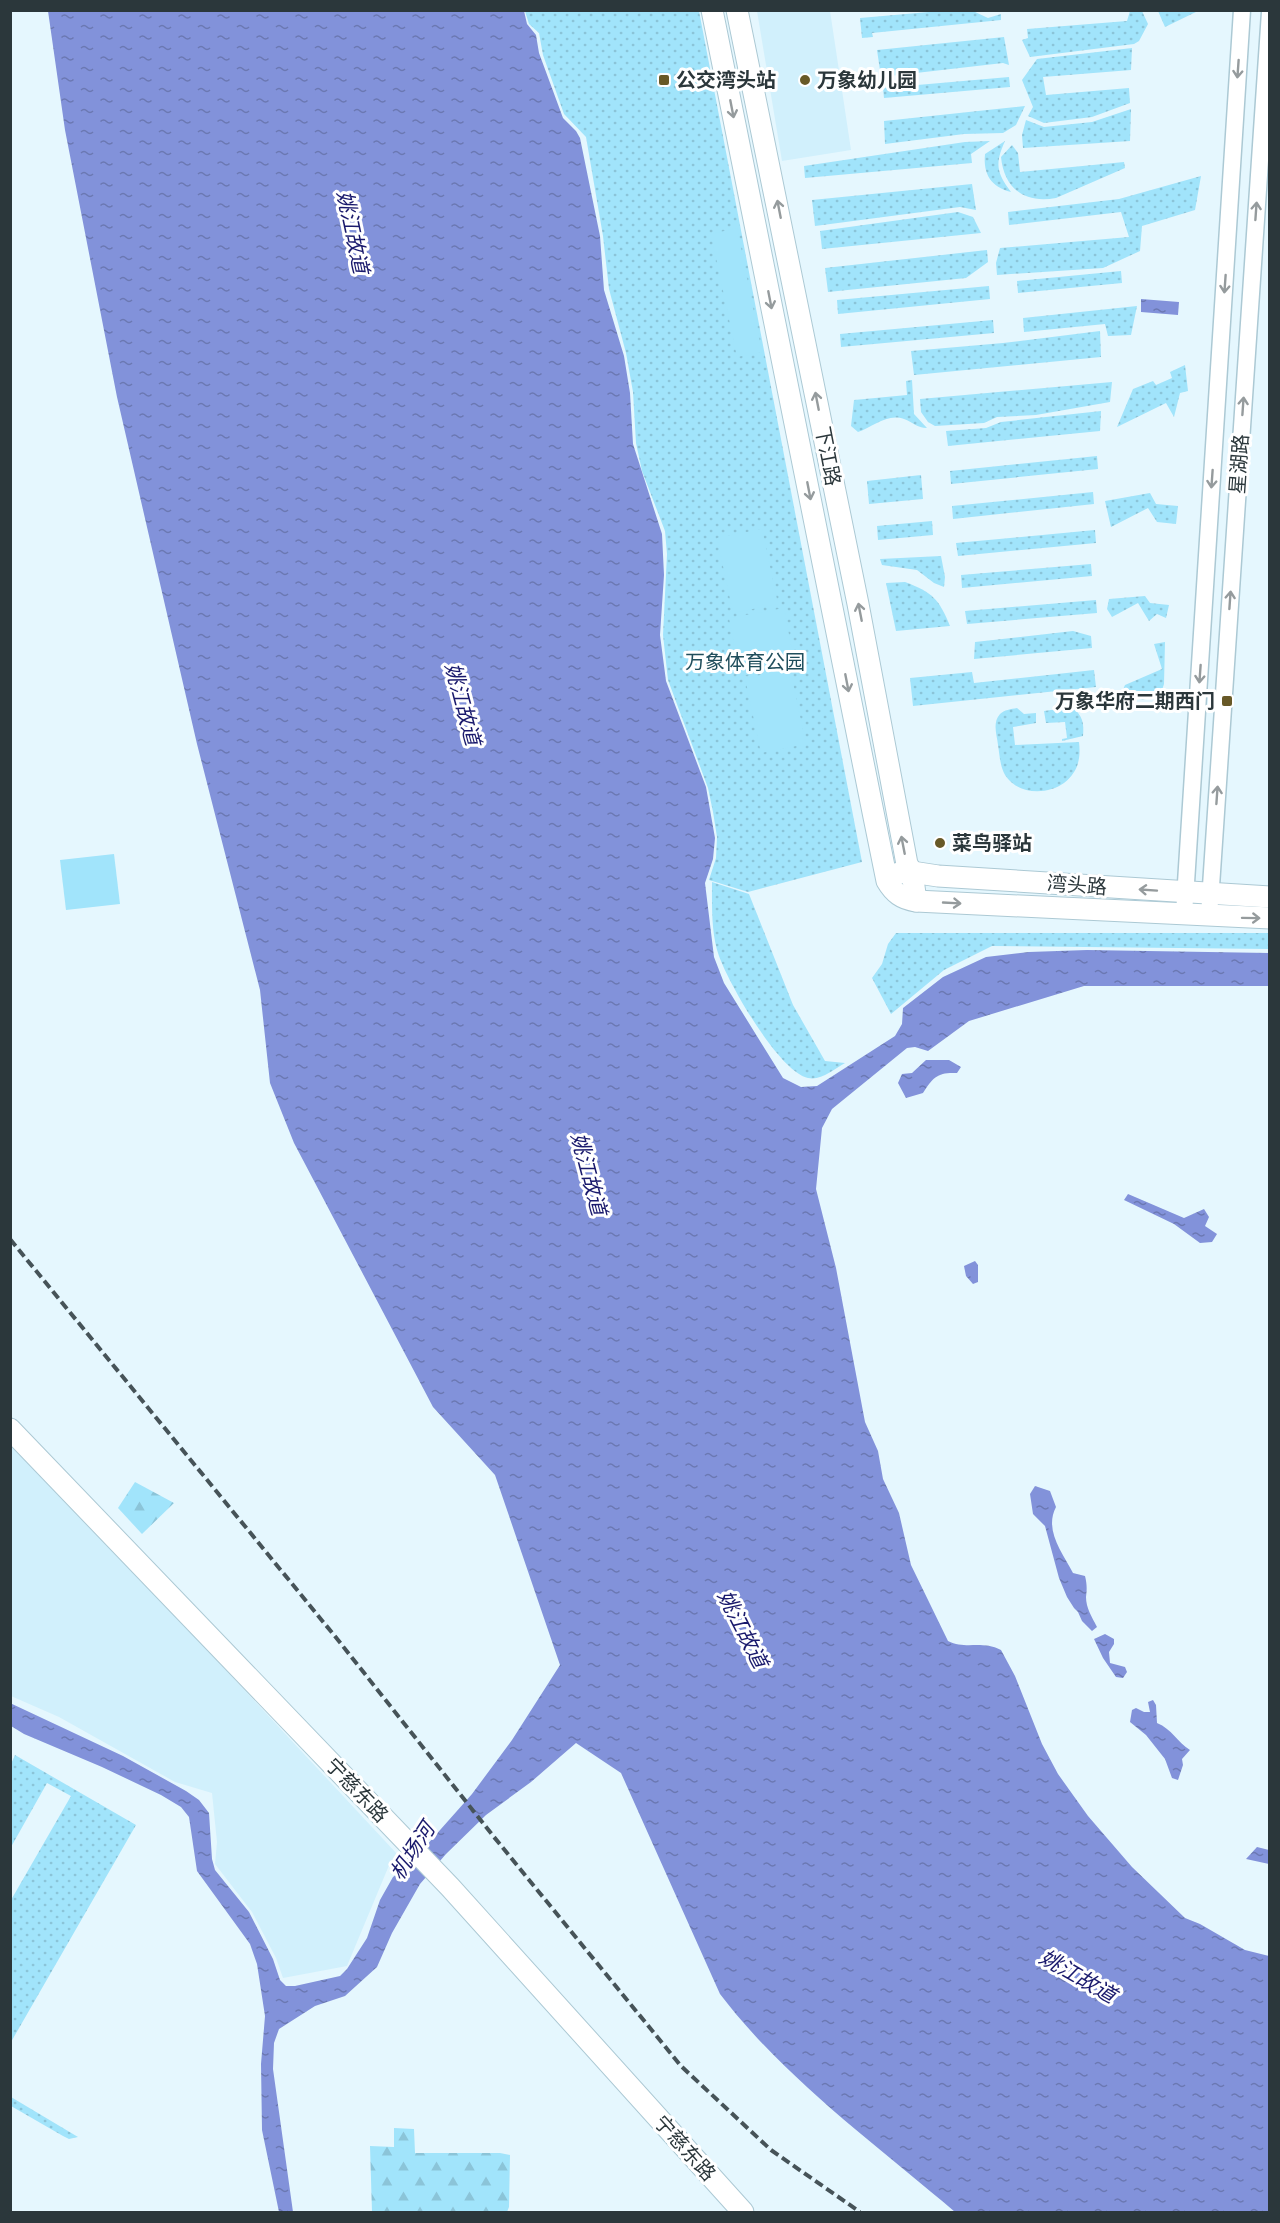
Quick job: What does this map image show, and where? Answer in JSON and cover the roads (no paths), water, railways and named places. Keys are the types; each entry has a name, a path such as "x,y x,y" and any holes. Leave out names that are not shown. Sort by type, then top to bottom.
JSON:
{"main road":[{"name":"下江路","path":"712,10 887,881 895,893"},
{"name":"下江路","path":"737,10 858,604 907,864 912,872 916,902"},
{"name":"湾头路","path":"886,873 912,872 938,876 1269,897"},
{"name":"湾头路","path":"895,893 916,902 1269,918"},
{"name":"宁慈东路","path":"10,1429 450,1887 743,2212"}],"street":[{"name":"星湖路","path":"1184,914 1242,10"},
{"name":"星湖路","path":"1209,916 1269,12"},
{"path":"1190,827 1214,836"}],"water":[{"name":"姚江故道","path":"48,11 524,11 527,24 536,35 539,53 563,118 580,138 600,236 604,290 624,356 630,393 633,444 662,534 664,575 660,635 666,681 706,787 715,838 713,859 705,883 714,957 724,983 783,1078 801,1087 817,1086 895,1036 902,1024 903,1008 943,977 986,957 1029,952 1087,950 1269,953 1269,986 1084,986 969,1021 928,1051 915,1047 907,1048 832,1109 822,1128 816,1189 836,1268 865,1422 878,1451 883,1479 899,1513 911,1565 948,1641 1001,1650 1015,1676 1042,1744 1058,1774 1088,1816 1132,1867 1185,1918 1245,1950 1269,1956 1269,2212 955,2212 831,2109 745,2025 720,1994 621,1773 576,1743 531,1782 486,1815 446,1854 420,1884 392,1933 377,1967 345,1996 315,2006 279,2029 274,2043 273,2069 293,2212 279,2212 262,2130 261,2064 265,2016 257,1964 250,1944 197,1871 189,1817 181,1807 161,1795 24,1734 11,1726 10,1703 123,1756 199,1800 209,1813 212,1859 215,1870 249,1912 273,1959 280,1980 286,1986 295,1986 340,1976 347,1969 367,1938 380,1900 393,1877 409,1865 472,1794 512,1740 560,1665 495,1475 433,1407 294,1143 270,1083 260,990 197,744 117,397 65,130"},
{"path":"1141,299 1179,302 1178,315 1141,312"},
{"path":"926,1060 949,1060 961,1067 957,1073 945,1073 937,1077 923,1093 906,1098 898,1083 902,1074 912,1073"},
{"path":"1128,1194 1184,1218 1204,1209 1209,1217 1205,1226 1217,1234 1212,1242 1200,1243 1174,1224 1124,1200"},
{"path":"975,1261 978,1265 978,1282 973,1284 966,1276 964,1266"},
{"path":"1035,1486 1050,1491 1056,1507 1052,1524 1056,1541 1073,1573 1085,1576 1087,1605 1097,1627 1092,1631 1082,1621 1067,1597 1059,1578 1045,1526 1033,1514 1030,1494"},
{"path":"1105,1634 1114,1639 1109,1652 1110,1663 1125,1667 1127,1672 1123,1678 1116,1677 1094,1639"},
{"path":"1153,1700 1156,1705 1157,1723 1190,1750 1182,1759 1183,1765 1178,1780 1172,1778 1165,1759 1146,1735 1130,1722 1132,1710 1136,1708 1150,1712 1148,1702"},
{"path":"1257,1847 1269,1850 1269,1864 1246,1859"}],"railway":[{"path":"10,1239 338,1640 494,1837 681,2066 771,2150 860,2212"}],"place":[{"name":"公交湾头站","path":"664,80"},
{"name":"万象幼儿园","path":"805,80"},
{"name":"万象华府二期西门","path":"1227,701"},
{"name":"菜鸟驿站","path":"940,843"}],"park label":[{"name":"万象体育公园","path":"745,662"}],"water label":[{"name":"机场河","path":"412,1851"}]}
